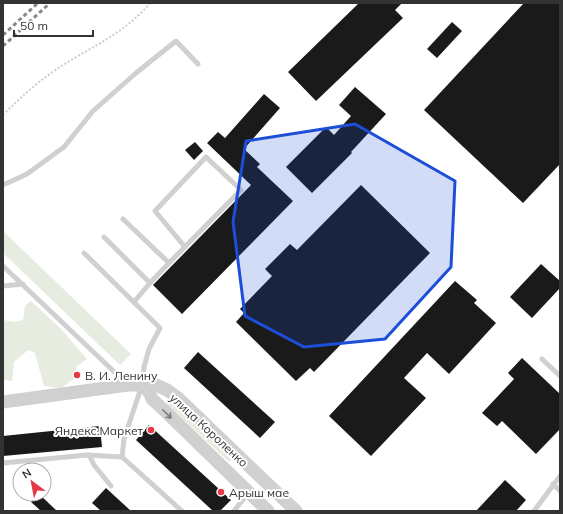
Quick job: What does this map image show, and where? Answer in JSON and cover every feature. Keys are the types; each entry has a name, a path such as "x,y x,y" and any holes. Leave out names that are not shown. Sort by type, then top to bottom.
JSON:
{"street":[{"path":"3,402 128,385 142,385"},
{"name":"улица Короленко","path":"142,385 156,385 167,390 178,398 296,511"},
{"name":"улица Короленко","path":"142,385 149,392 152,399 268,511"},
{"path":"245,489 254,471"}],"lane":[{"path":"3,185 27,174 64,147 93,111 136,73 176,41 198,64"},
{"path":"134,302 169,263 185,247 241,190 206,157 155,211 185,247"},
{"path":"123,219 169,263"},
{"path":"104,236 150,283"},
{"path":"84,253 160,328 149,349 144,367 142,385 124,439 122,457"},
{"path":"3,266 128,385"},
{"path":"3,286 22,284"},
{"path":"542,359 560,376"},
{"path":"89,455 94,465 111,486"},
{"path":"3,463 89,455 122,457 182,511"},
{"path":"534,511 560,476"},
{"path":"553,484 560,491"},
{"path":"234,511 245,489"}],"path":[{"path":"3,115 22,96 53,71 121,30 144,11 150,3"}],"highlighted area":[{"path":"355,124 455,181 451,267 385,339 304,347 245,316 233,222 246,141"}],"shaded area":[{"path":"3,231 131,354 120,365 3,253"},
{"path":"31,301 61,329 87,359 77,366 74,379 61,388 44,386 35,353 28,350 14,362 12,381 3,380 3,320 15,322 23,320 25,306"},
{"path":"170,400 233,459 229,462 166,403"}],"building":[{"path":"359,3 402,3 395,10 403,18 316,101 288,72"},
{"path":"524,3 560,3 560,164 523,203 424,110"},
{"path":"452,22 462,31 437,58 427,49"},
{"path":"355,87 386,114 351,152 352,153 312,193 286,167 326,127 334,135 351,116 339,105"},
{"path":"264,94 280,108 244,149 260,164 257,167 293,201 182,314 153,285 251,185 207,143 218,132 225,138"},
{"path":"195,142 203,151 194,160 185,150"},
{"path":"361,185 430,253 314,372 310,368 296,381 236,322 244,313 240,309 272,276 265,269 290,244 297,250"},
{"path":"541,264 560,281 560,288 532,318 510,297"},
{"path":"455,281 477,300 474,303 496,323 449,374 427,353 404,378 426,398 371,456 329,416"},
{"path":"198,352 275,422 260,438 184,368"},
{"path":"522,358 560,394 560,429 536,454 502,421 497,426 482,413 514,379 508,373"},
{"path":"149,425 231,500 220,511 213,511 136,440"},
{"path":"100,426 102,447 3,456 3,436"},
{"path":"505,480 526,500 516,511 476,511"},
{"path":"106,488 131,511 101,511 92,503"},
{"path":"31,502 47,502 57,511 41,511"}],"railway":[{"path":"3,35 38,3"},
{"path":"3,46 50,3"}],"place":[{"name":"В. И. Ленину","path":"77,375"},
{"name":"Яндекс.Маркет","path":"151,430"},
{"name":"Арыш мае","path":"221,492"}]}
